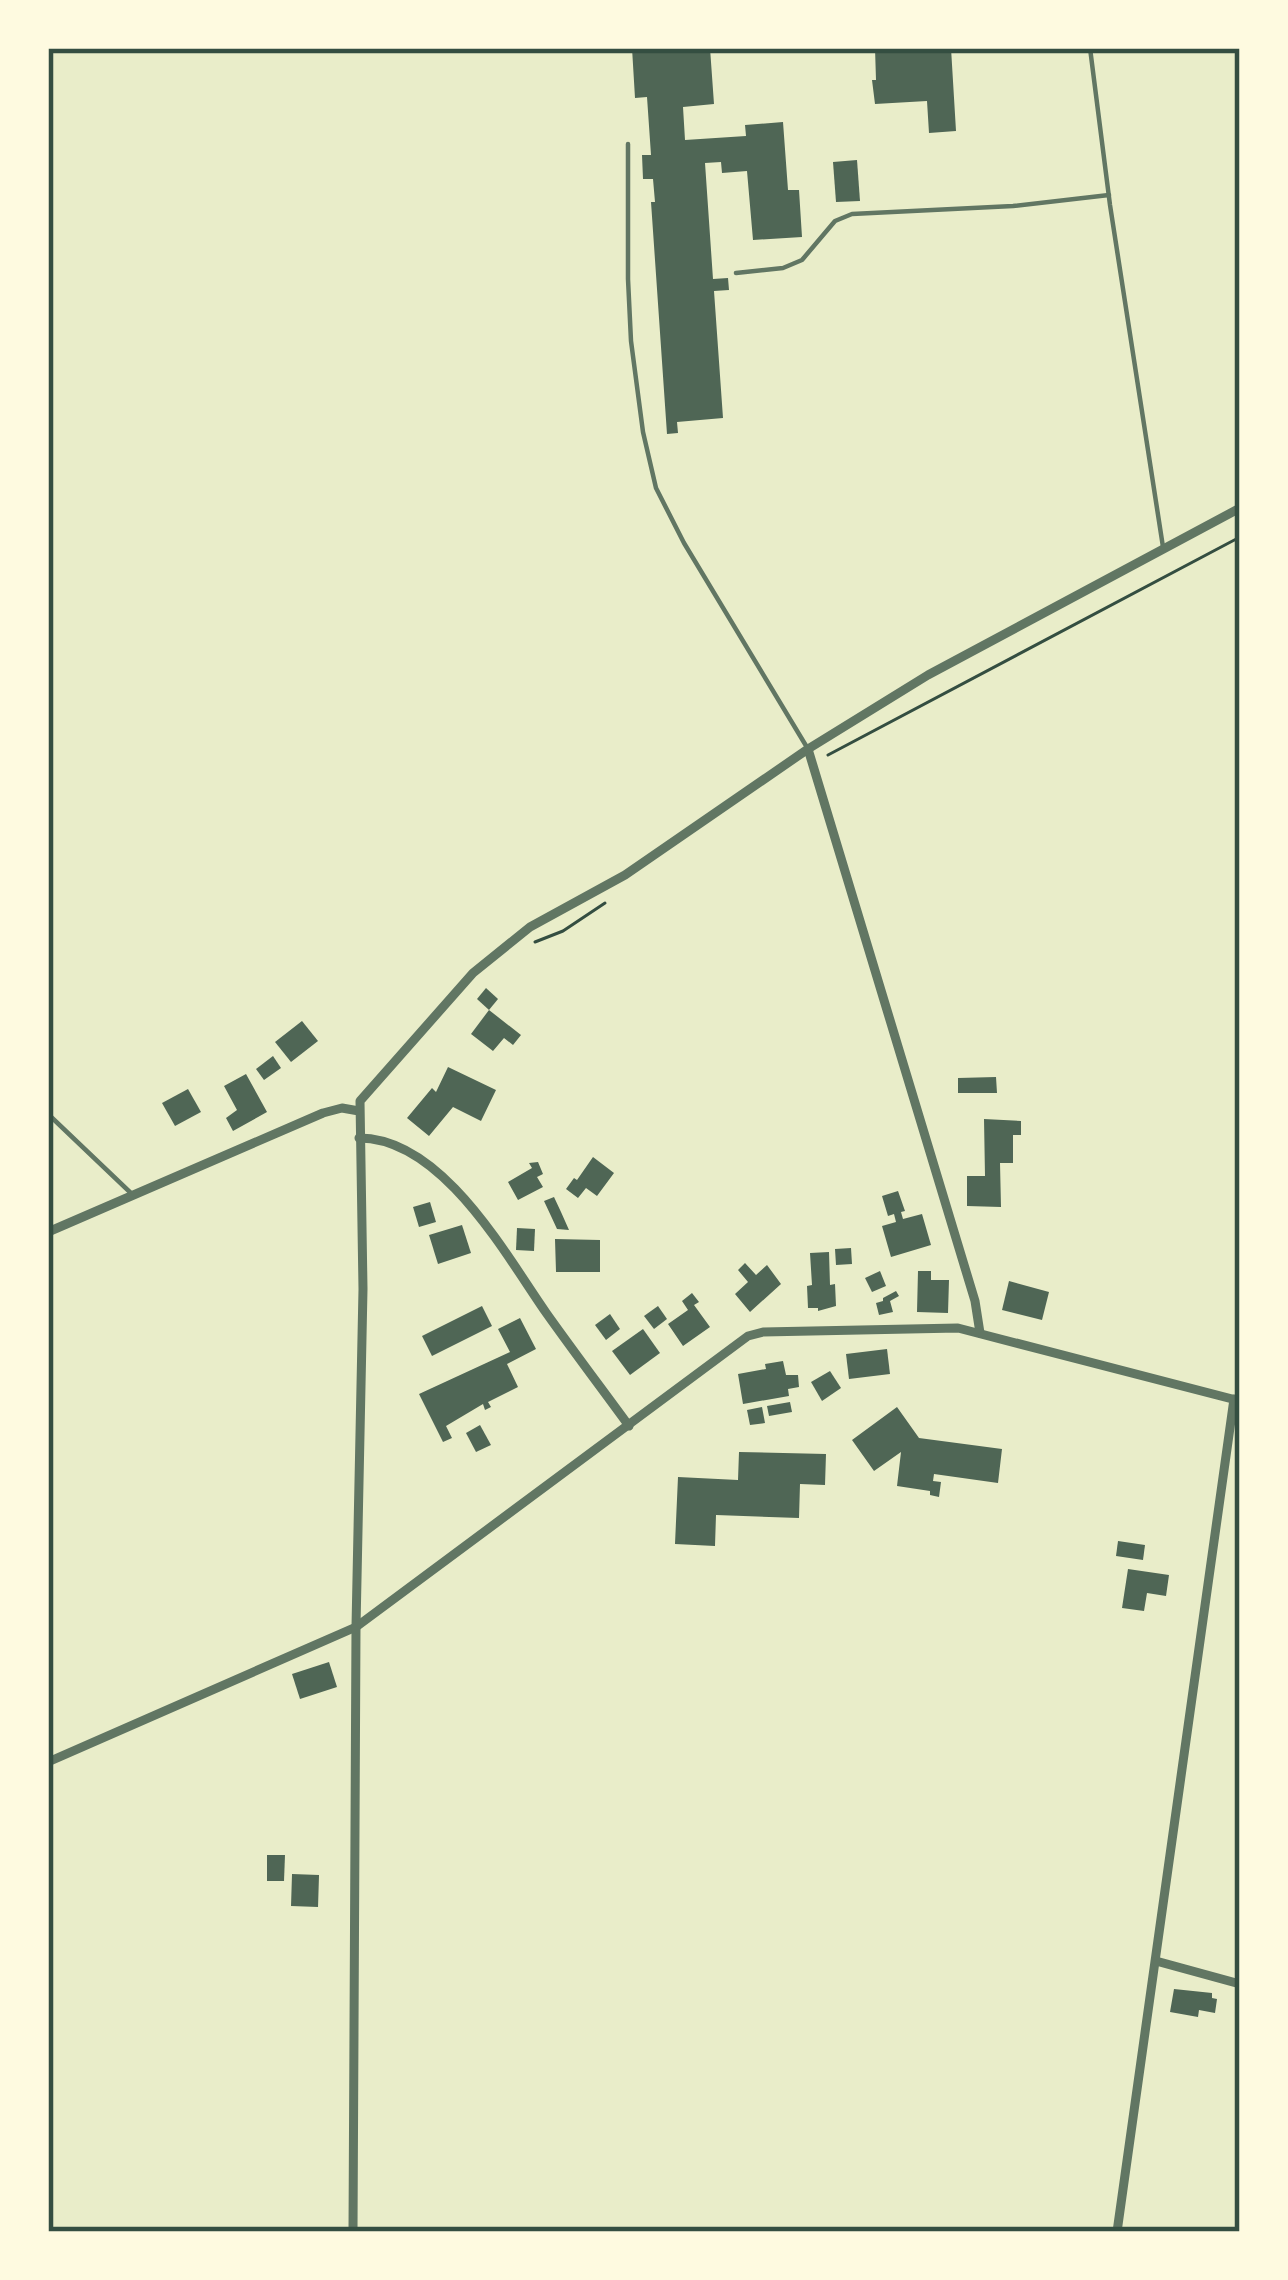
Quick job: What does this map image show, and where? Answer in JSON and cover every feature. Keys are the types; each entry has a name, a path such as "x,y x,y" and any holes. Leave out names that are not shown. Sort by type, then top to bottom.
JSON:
{"street":[{"path":"353,2232 363,1288 359,1111 363,1096 473,973 530,927 625,875 808,749 928,675 1240,508"},
{"path":"808,749 980,1333"},
{"path":"48,1232 323,1113 342,1108 359,1111"},
{"path":"359,1138 386,1140 439,1172 471,1205 629,1426"},
{"path":"48,1762 356,1627 748,1336 958,1328 1237,1400 1118,2232"},
{"path":"1156,1961 1240,1984"}],"lane":[{"path":"1090,48 1164,551"},
{"path":"628,144 632,340 656,488 808,749"},
{"path":"736,273 782,268 802,260 835,220 852,214 1013,206 1109,195"},
{"path":"48,1114 134,1196"}],"path":[{"path":"814,762 1240,537"},
{"path":"533,943 563,931 602,904"}],"building":[{"path":"632,48 710,48 714,104 683,107 685,140 746,136 745,125 783,122 788,190 799,190 802,237 753,240 747,171 722,173 721,162 705,163 713,279 728,278 729,290 714,291 723,418 677,422 678,433 667,434 653,179 643,179 642,155 651,155 647,97 635,98"},
{"path":"875,48 951,48 956,131 929,133 927,101 875,104"},
{"path":"857,160 860,201 836,202 833,162"},
{"path":"486,988 498,999 489,1010 477,999"},
{"path":"489,1010 521,1035 513,1045 504,1038 493,1051 471,1034"},
{"path":"302,1021 318,1041 291,1062 275,1042"},
{"path":"273,1056 281,1068 264,1080 256,1069"},
{"path":"448,1067 496,1090 481,1121 453,1107 429,1136 407,1118 432,1088 436,1092"},
{"path":"246,1074 267,1112 233,1131 226,1118 237,1110 224,1086"},
{"path":"996,1077 997,1093 958,1093 958,1078"},
{"path":"188,1089 201,1112 175,1126 162,1103"},
{"path":"984,1119 1021,1121 1021,1135 1013,1135 1013,1163 1000,1163 1001,1207 967,1206 967,1176 985,1176"},
{"path":"593,1157 614,1173 597,1196 586,1188 578,1198 566,1189"},
{"path":"538,1162 543,1174 537,1177 543,1187 518,1200 508,1182 532,1168 529,1163"},
{"path":"898,1191 903,1219 922,1214 931,1245 891,1257 882,1226 896,1222 894,1214 888,1216 882,1196"},
{"path":"554,1197 569,1230 557,1229 544,1201"},
{"path":"430,1202 436,1222 419,1227 413,1207"},
{"path":"462,1225 471,1253 438,1264 429,1235"},
{"path":"517,1228 535,1229 534,1251 516,1250"},
{"path":"555,1239 600,1240 600,1272 556,1272"},
{"path":"851,1248 852,1264 836,1265 835,1249"},
{"path":"829,1252 836,1306 818,1311 808,1308 810,1253"},
{"path":"745,1263 756,1275 767,1265 781,1284 750,1312 735,1294 748,1282 738,1270"},
{"path":"880,1271 886,1286 872,1292 865,1278"},
{"path":"918,1271 931,1271 931,1280 949,1280 948,1313 917,1312"},
{"path":"1009,1281 1049,1292 1042,1320 1002,1310"},
{"path":"896,1291 899,1296 890,1301 893,1312 879,1315 876,1303"},
{"path":"692,1293 699,1302 694,1305 710,1327 683,1346 668,1324 688,1310 682,1301"},
{"path":"482,1306 492,1326 432,1356 422,1336"},
{"path":"658,1306 667,1319 654,1329 644,1316"},
{"path":"610,1314 620,1329 606,1340 595,1325"},
{"path":"520,1318 536,1349 507,1364 518,1387 488,1402 491,1407 485,1410 483,1404 446,1426 452,1438 443,1442 419,1394 510,1352 498,1329"},
{"path":"643,1329 660,1353 630,1375 612,1351"},
{"path":"887,1349 890,1374 849,1379 846,1354"},
{"path":"783,1361 786,1375 798,1375 799,1387 788,1389 789,1396 743,1404 738,1374"},
{"path":"830,1371 841,1388 822,1401 811,1382"},
{"path":"790,1402 792,1412 769,1416 767,1406"},
{"path":"762,1407 765,1423 750,1425 747,1410"},
{"path":"897,1407 919,1438 1002,1449 998,1483 934,1474 933,1481 941,1482 939,1497 897,1486 901,1452 874,1471 852,1440"},
{"path":"480,1425 491,1445 476,1452 466,1433"},
{"path":"739,1452 826,1454 825,1485 800,1484 799,1518 716,1515 715,1546 675,1544 678,1477 738,1480"},
{"path":"1118,1541 1145,1545 1143,1560 1116,1556"},
{"path":"1128,1569 1169,1575 1166,1596 1147,1593 1144,1611 1122,1608"},
{"path":"329,1662 337,1687 300,1699 292,1674"},
{"path":"267,1855 285,1855 284,1881 267,1881"},
{"path":"292,1874 319,1875 318,1907 291,1906"},
{"path":"1174,1989 1212,1993 1217,1999 1215,2013 1199,2010 1198,2017 1170,2012"}]}
